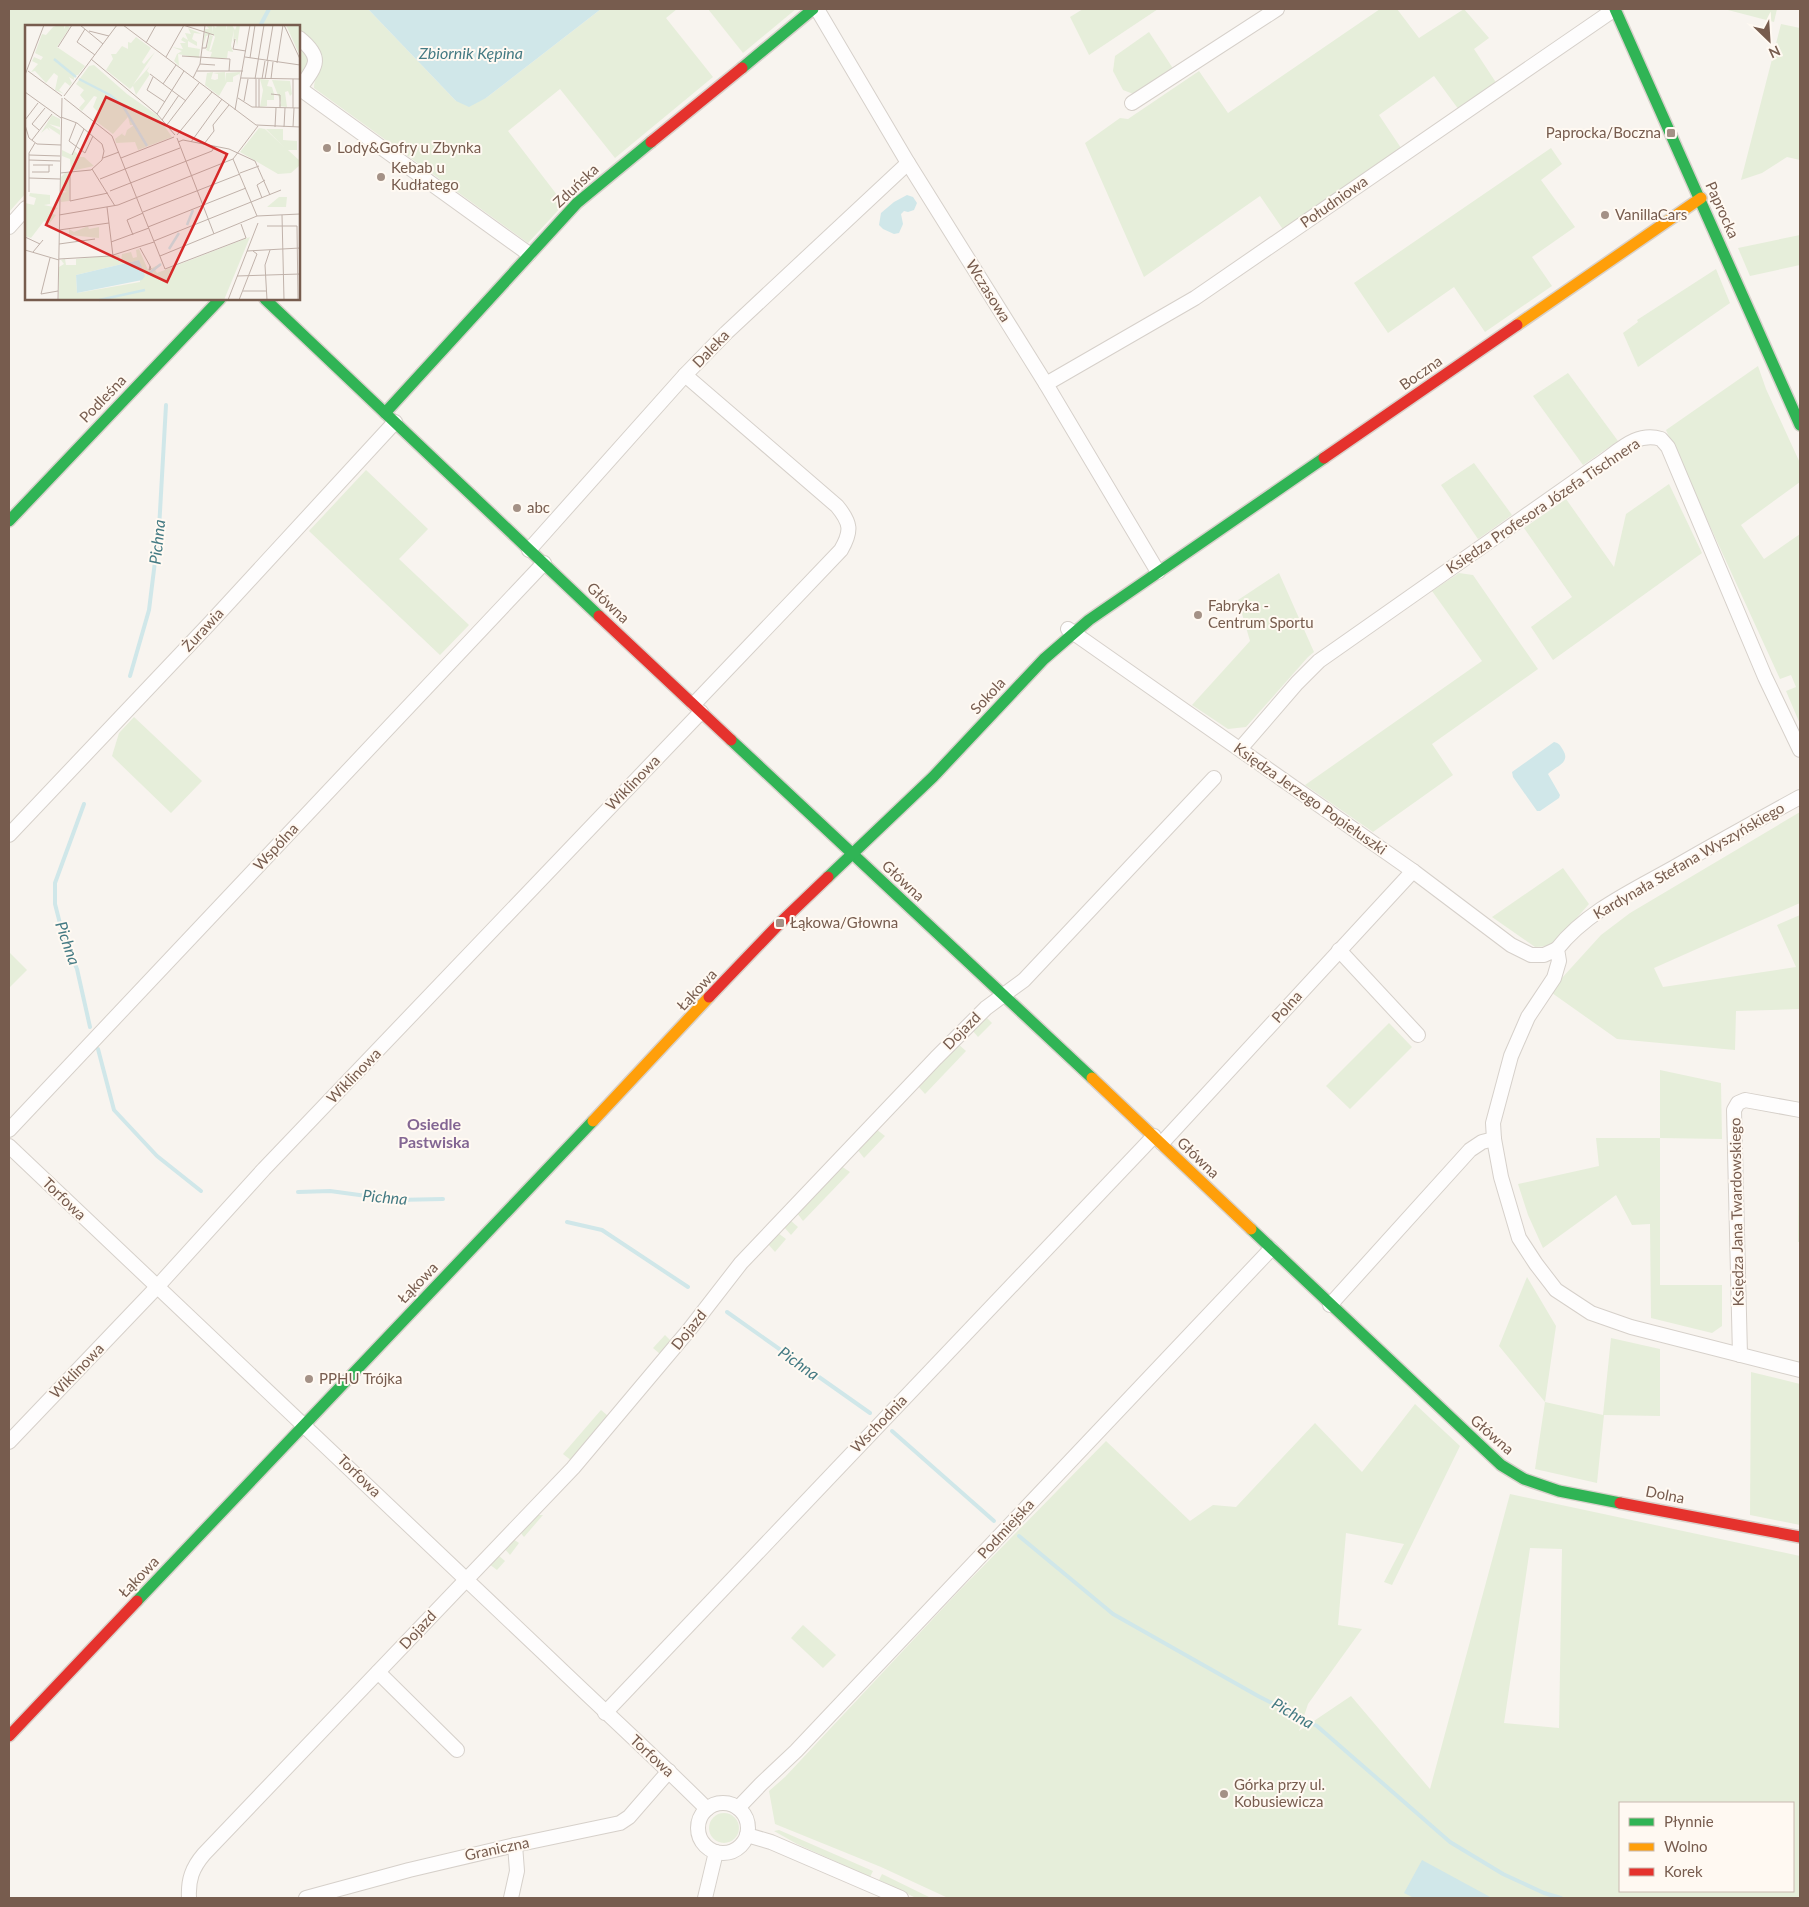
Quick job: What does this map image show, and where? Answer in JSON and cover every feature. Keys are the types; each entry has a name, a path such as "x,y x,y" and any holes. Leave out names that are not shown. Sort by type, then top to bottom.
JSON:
{"street":[{"name":"Zduńska","path":"390,418 529,254 577,203 813,9"},
{"name":"Wczasowa","path":"817,9 908,163 1046,384 1158,572"},
{"path":"1132,104 1277,9"},
{"name":"Paprocka","path":"1615,9 1701,198 1800,425"},
{"name":"Południowa","path":"1046,384 1195,298 1615,9"},
{"path":"300,39 310,47 316,61 314,68 300,87"},
{"path":"300,89 529,254"},
{"name":"Daleka","path":"529,550 685,375 726,333 908,163"},
{"name":"Boczna","path":"1158,572 1701,198"},
{"path":"9,227 25,209"},
{"name":"Podleśna","path":"9,521 219,300"},
{"name":"Główna","path":"266,300 529,550 1158,1140 1484,1450 1502,1465 1524,1479"},
{"name":"Wiklinowa","path":"9,1442 157,1287 264,1169 698,708 841,550 848,538 849,526 837,506 685,375"},
{"name":"Żurawia","path":"9,835 203,630 390,418"},
{"name":"Księdza Profesora Józefa Tischnera","path":"1240,749 1297,683 1319,661 1634,440 1644,436 1661,439 1668,447 1766,677 1800,750"},
{"name":"Wspólna","path":"9,1130 544,563"},
{"name":"Sokola","path":"852,854 933,777 1070,630 1158,572"},
{"name":"Księdza Jerzego Popiełuszki","path":"1070,630 1413,871 1511,945 1531,955 1544,954 1557,949"},
{"name":"Dojazd","path":"189,1898 190,1876 199,1859 573,1468 690,1330 742,1263 936,1058 986,1008 1024,980 1214,778"},
{"name":"Kardynała Stefana Wyszyńskiego","path":"1557,949 1567,936 1583,922 1624,896 1800,797"},
{"name":"Łąkowa","path":"9,1736 780,923 852,854"},
{"name":"Polna","path":"1158,1140 1413,871"},
{"path":"1557,949 1560,961 1554,978 1528,1017 1511,1056 1493,1123 1501,1177 1519,1238 1556,1290 1591,1313 1631,1327 1800,1370"},
{"path":"1339,950 1418,1035"},
{"name":"Księdza Jana Twardowskiego","path":"1740,1355 1734,1110 1738,1103 1745,1100 1800,1110"},
{"path":"1330,1305 1470,1150 1482,1142 1494,1139"},
{"name":"Wschodnia","path":"605,1713 1158,1140"},
{"name":"Torfowa","path":"9,1146 305,1424 605,1713 669,1771 707,1810"},
{"name":"Podmiejska","path":"738,1808 891,1651 1271,1249"},
{"name":"Dolna","path":"1524,1479 1559,1491 1800,1537"},
{"path":"378,1672 457,1750"},
{"name":"Graniczna","path":"306,1898 335,1894 409,1870 620,1823 629,1817 669,1771"},
{"path":"722,1804 738,1808 747,1820 748,1835 744,1842 732,1852 724,1854 716,1852 703,1844 698,1830 699,1822 707,1810 714,1805 722,1804"},
{"path":"748,1835 771,1842 900,1898"},
{"path":"511,1898 517,1871 515,1845"},
{"path":"705,1898 716,1852"}],"green space":[{"path":"9,9 368,9 456,101 486,98 601,9 677,9 666,18 713,77 615,158 560,89 508,131 564,204 528,243 314,88 322,58 317,48 300,34 300,25 25,25 25,194 9,212"},
{"path":"708,9 796,9 743,53"},
{"path":"1083,9 1158,9 1089,55 1070,17"},
{"path":"1380,9 1397,9 1419,38 1464,9 1489,38 1474,49 1497,84 1459,110 1434,76 1379,115 1401,148 1284,231 1260,196 1144,277 1085,143 1120,118 1128,119 1199,71 1228,113"},
{"path":"1724,9 1777,9 1774,22"},
{"path":"1781,24 1800,28 1800,160 1787,157 1762,173 1741,180"},
{"path":"1149,32 1174,70 1136,95 1123,90 1113,71 1115,56"},
{"path":"301,48 306,52 310,62 300,79"},
{"path":"1551,148 1562,164 1541,180 1575,227 1532,257 1552,286 1485,332 1454,287 1388,333 1354,283"},
{"path":"1800,235 1800,265 1750,276 1738,248"},
{"path":"1716,269 1730,303 1638,367 1623,333 1638,322 1637,320"},
{"path":"1758,366 1766,389 1800,463 1800,482 1741,525 1764,559 1800,534 1800,724 1786,691 1796,687 1791,675 1780,679 1666,430"},
{"path":"1568,373 1618,441 1583,465 1533,396"},
{"path":"1474,463 1512,515 1478,539 1441,485"},
{"path":"366,470 428,529 399,559 469,625 440,655 309,531"},
{"path":"1669,484 1702,553 1553,660 1531,627 1572,597 1524,528 1566,499 1614,567 1626,514"},
{"path":"1279,573 1314,652 1246,727 1228,729 1192,705 1250,641 1238,600"},
{"path":"1459,573 1473,575 1538,669 1432,744 1453,775 1373,832 1305,785 1482,661 1432,591"},
{"path":"134,717 202,781 171,813 112,756 119,733"},
{"path":"1800,812 1800,903 1654,968 1663,987 1796,967 1777,925 1800,915 1800,1009 1736,1011 1735,1050 1617,1039 1552,993 1561,979 1601,935 1630,913"},
{"path":"1563,868 1589,904 1552,946 1535,947 1492,917"},
{"path":"9,952 27,970 9,988"},
{"path":"985,1016 992,1023 978,1037 972,1030"},
{"path":"1389,1023 1412,1047 1350,1109 1326,1086"},
{"path":"958,1044 966,1051 925,1094 918,1086"},
{"path":"1660,1070 1721,1083 1722,1139 1660,1138"},
{"path":"1799,1119 1800,1242 1798,1242"},
{"path":"876,1129 885,1136 864,1158 857,1149"},
{"path":"1596,1138 1660,1138 1660,1285 1722,1285 1722,1326 1712,1333 1651,1318 1650,1224 1632,1225 1616,1195 1543,1248 1528,1215 1518,1184 1599,1166"},
{"path":"841,1166 850,1172 803,1221 797,1213"},
{"path":"790,1220 798,1227 791,1235 784,1227"},
{"path":"778,1233 786,1239 775,1252 768,1244"},
{"path":"1527,1277 1556,1326 1545,1402 1499,1346"},
{"path":"665,1335 671,1341 660,1354 653,1348"},
{"path":"1611,1338 1660,1349 1660,1416 1604,1415 1597,1483 1535,1469 1545,1402 1603,1415"},
{"path":"1751,1372 1800,1384 1800,1525 1750,1515"},
{"path":"1415,1404 1460,1446 1392,1585 1384,1582 1404,1544 1346,1533 1338,1625 1362,1629 1308,1704 1299,1731 1351,1696 1430,1789 1510,1494 1800,1556 1800,1898 948,1898 881,1867 775,1824 769,1791 785,1777 958,1592 1106,1441 1190,1521 1213,1505 1236,1507 1315,1423 1362,1472","holes":["1530,1548 1562,1549 1559,1728 1504,1723"]},
{"path":"601,1410 608,1416 572,1461 563,1454"},
{"path":"536,1515 543,1515 524,1537 520,1532"},
{"path":"513,1539 519,1543 510,1555 504,1548"},
{"path":"498,1555 505,1561 497,1570 489,1564"},
{"path":"803,1625 836,1655 823,1668 791,1638"},
{"path":"724,1813 734,1818 739,1828 734,1838 724,1843 714,1838 709,1828 714,1818"},
{"path":"779,1830 873,1871 870,1877 797,1844 774,1831"},
{"path":"882,1874 931,1898 916,1898 879,1880"}],"water":[{"name":"Zbiornik Kępina","path":"368,9 601,9 486,98 469,107 456,101"},
{"path":"907,195 913,197 917,203 914,210 904,211 901,214 903,224 899,233 894,234 883,229 879,225 881,213 894,202"},
{"path":"1554,742 1561,747 1565,754 1564,761 1548,774 1560,795 1559,798 1540,811 1537,811 1513,777 1512,772"},
{"path":"1422,1860 1492,1898 1414,1898 1404,1893"}],"waterway":[{"name":"Pichna","path":"261,25 269,9"},
{"name":"Pichna","path":"130,676 149,610 159,529 166,405"},
{"name":"Pichna","path":"84,804 55,883 55,904 64,939 77,969 90,1027"},
{"name":"Pichna","path":"98,1049 114,1110 157,1156 201,1191"},
{"name":"Pichna","path":"298,1192 330,1191 396,1200 443,1199"},
{"name":"Pichna","path":"567,1222 602,1230 688,1287"},
{"name":"Pichna","path":"727,1312 870,1413"},
{"name":"Pichna","path":"892,1431 994,1521"},
{"name":"Pichna","path":"1019,1536 1113,1614 1258,1696 1317,1726 1450,1842 1503,1874 1544,1893 1561,1898"}],"traffic: fast":[{"path":"742,68 813,9"},
{"path":"1615,9 1800,425"},
{"path":"385,413 577,203 651,142"},
{"path":"9,521 219,300"},
{"path":"266,300 599,616"},
{"path":"828,877 933,777 1044,659 1089,620 1324,458"},
{"path":"731,740 1092,1078"},
{"path":"137,1601 593,1121"},
{"path":"1251,1229 1501,1465 1524,1479 1559,1491 1620,1503"}],"traffic: slow":[{"path":"1517,325 1701,198"},
{"path":"593,1121 709,997"},
{"path":"1092,1078 1251,1229"}],"traffic: jam":[{"path":"651,142 742,68"},
{"path":"1324,458 1517,325"},
{"path":"599,616 731,740"},
{"path":"709,997 780,923 828,877"},
{"path":"1620,1503 1800,1537"},
{"path":"9,1736 137,1601"}],"place":[{"name":"Paprocka/Boczna","path":"1671,133"},
{"name":"Lody&Gofry u Zbynka","path":"327,148"},
{"name":"Kebab u Kudłatego","path":"381,177"},
{"name":"VanillaCars","path":"1605,215"},
{"name":"abc","path":"517,508"},
{"name":"Fabryka - Centrum Sportu","path":"1198,615"},
{"name":"Łąkowa/Głowna","path":"780,923"},
{"name":"PPHU Trójka","path":"309,1379"},
{"name":"Górka przy ul. Kobusiewicza","path":"1224,1794"}],"district":[{"name":"Osiedle Pastwiska","path":"434,1133"}]}
